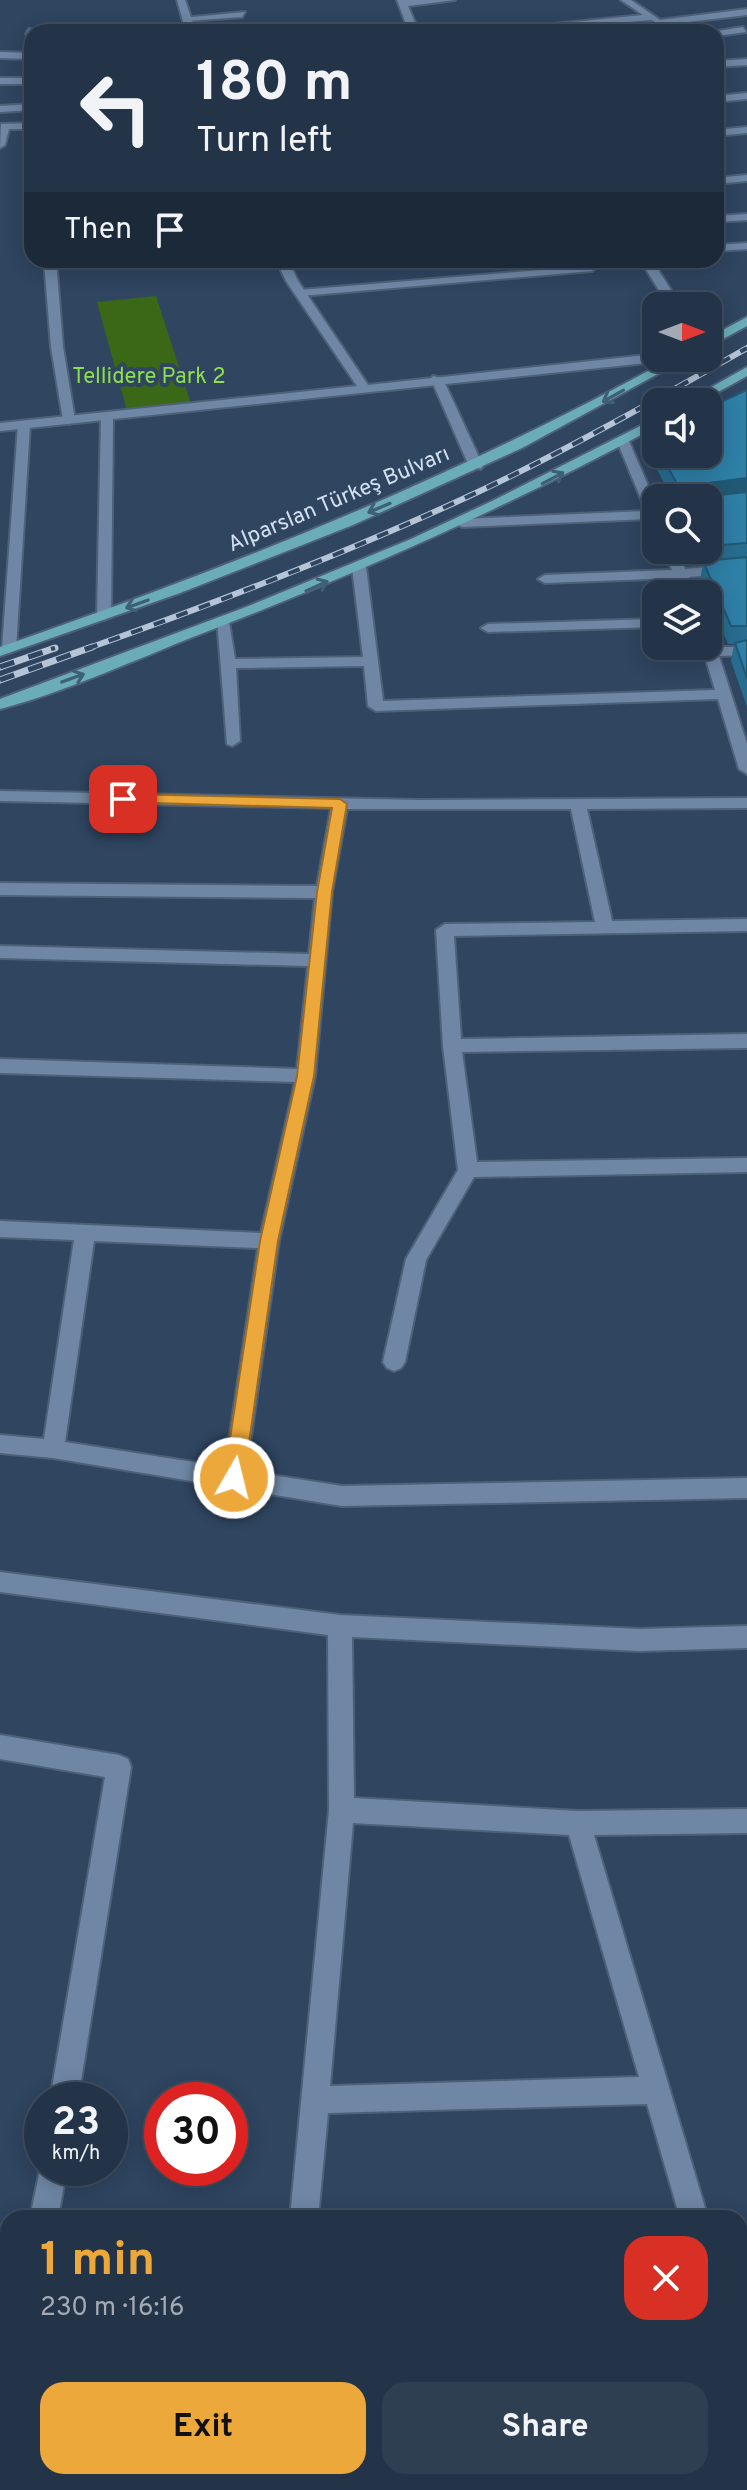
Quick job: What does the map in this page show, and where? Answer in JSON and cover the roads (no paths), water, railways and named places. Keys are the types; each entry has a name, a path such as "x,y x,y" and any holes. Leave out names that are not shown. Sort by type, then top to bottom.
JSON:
{"main road":[{"path":"722,335 747,321"},
{"path":"716,388 747,371"},
{"name":"Alparslan Türkeş Bulvarı","path":"4,651 255,560 476,466 571,420 656,372"},
{"path":"0,704 222,622 359,567 462,523 642,430"}],"street":[{"path":"181,0 189,24"},
{"path":"411,24 402,2 451,0"},
{"path":"628,1 646,0"},
{"path":"628,1 663,24"},
{"path":"598,24 747,12"},
{"path":"187,18 242,14"},
{"path":"728,15 745,32"},
{"path":"724,33 745,32"},
{"path":"0,55 24,56"},
{"path":"724,63 747,62"},
{"path":"0,81 24,81"},
{"path":"724,98 747,96"},
{"path":"0,109 24,108"},
{"path":"0,145 5,126 24,126"},
{"path":"724,132 747,130"},
{"path":"724,180 747,178"},
{"path":"724,218 747,217"},
{"path":"724,247 747,246"},
{"path":"51,268 57,347 69,420"},
{"path":"286,268 364,387"},
{"path":"651,268 666,292"},
{"path":"300,293 588,269"},
{"path":"0,427 642,359"},
{"path":"437,379 476,466"},
{"path":"104,616 107,416"},
{"path":"4,651 24,425"},
{"path":"623,441 642,486"},
{"path":"462,523 642,517"},
{"path":"676,564 683,580"},
{"path":"359,567 376,706 724,694"},
{"path":"545,579 681,574 747,568"},
{"path":"222,622 228,664 232,741"},
{"path":"488,628 642,623"},
{"path":"722,649 747,651"},
{"path":"714,660 724,694 740,714 747,769"},
{"path":"228,664 371,661"},
{"path":"0,796 340,804 747,803"},
{"path":"234,1478 269,1241 306,1076 324,892 340,804"},
{"path":"578,805 605,927"},
{"path":"0,889 324,892"},
{"path":"394,1362 416,1259 468,1170 452,1046 445,930 747,925"},
{"path":"0,952 319,960"},
{"path":"452,1046 747,1041"},
{"path":"0,1066 306,1076"},
{"path":"468,1170 747,1165"},
{"path":"0,1229 269,1241"},
{"path":"53,1449 85,1232"},
{"path":"0,1444 53,1449 342,1496 747,1488"},
{"path":"0,1582 340,1626 639,1640 747,1637"},
{"path":"305,2210 342,1810 340,1626"},
{"path":"0,1747 119,1767 67,2082"},
{"path":"342,1810 578,1823 747,1821"},
{"path":"578,1823 692,2210"},
{"path":"315,2100 657,2090"},
{"path":"45,2210 50,2186"}],"railway":[{"path":"86,649 285,575 432,513 581,440 747,348"},
{"path":"0,680 92,647"},
{"path":"0,667 55,648 51,649"}],"park label":[{"name":"Tellidere Park 2","path":"149,377"}]}
